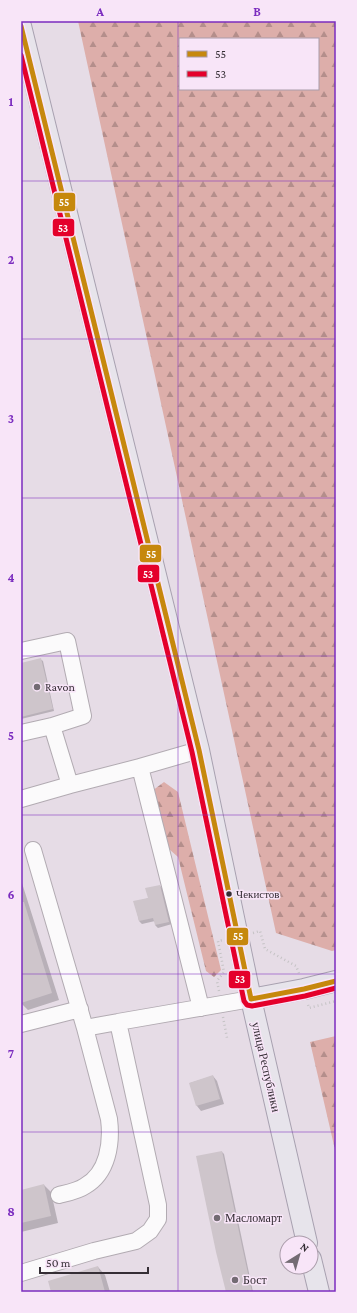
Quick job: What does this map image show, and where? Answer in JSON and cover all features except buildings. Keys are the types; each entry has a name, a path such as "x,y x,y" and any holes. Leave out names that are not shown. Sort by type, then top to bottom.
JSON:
{"main road":[{"name":"улица Республики","path":"21,26 199,750 251,999 305,1235"},
{"path":"251,999 336,981"},
{"path":"315,1275 319,1292"}],"lane":[{"path":"21,651 68,641 83,716 52,726 21,733"},
{"path":"52,726 70,785"},
{"path":"21,799 199,750"},
{"path":"140,767 201,1008"},
{"path":"33,850 86,1028 111,1132 110,1147 104,1165 95,1178 85,1186 59,1195"},
{"path":"86,1028 251,999"},
{"path":"21,1024 80,1009"},
{"path":"21,1272 94,1251 136,1241 150,1231 158,1219 158,1206 118,1022"}],"green space":[{"path":"78,21 336,21 336,950 332,951 276,933"},
{"path":"164,782 178,792 221,970 214,977 206,971 178,857 160,841 148,794"},
{"path":"336,1036 336,1154 310,1042"}],"transit line":[{"name":"55","path":"21,26 199,750 251,999 336,981"},
{"name":"53","path":"21,55 192,752 244,1001 247,1005 252,1006 305,996 336,988"}],"place":[{"name":"Ravon","path":"37,687"},
{"name":"Чекистов","path":"229,894"},
{"name":"Масломарт","path":"217,1218"},
{"name":"Бост","path":"235,1280"}]}
